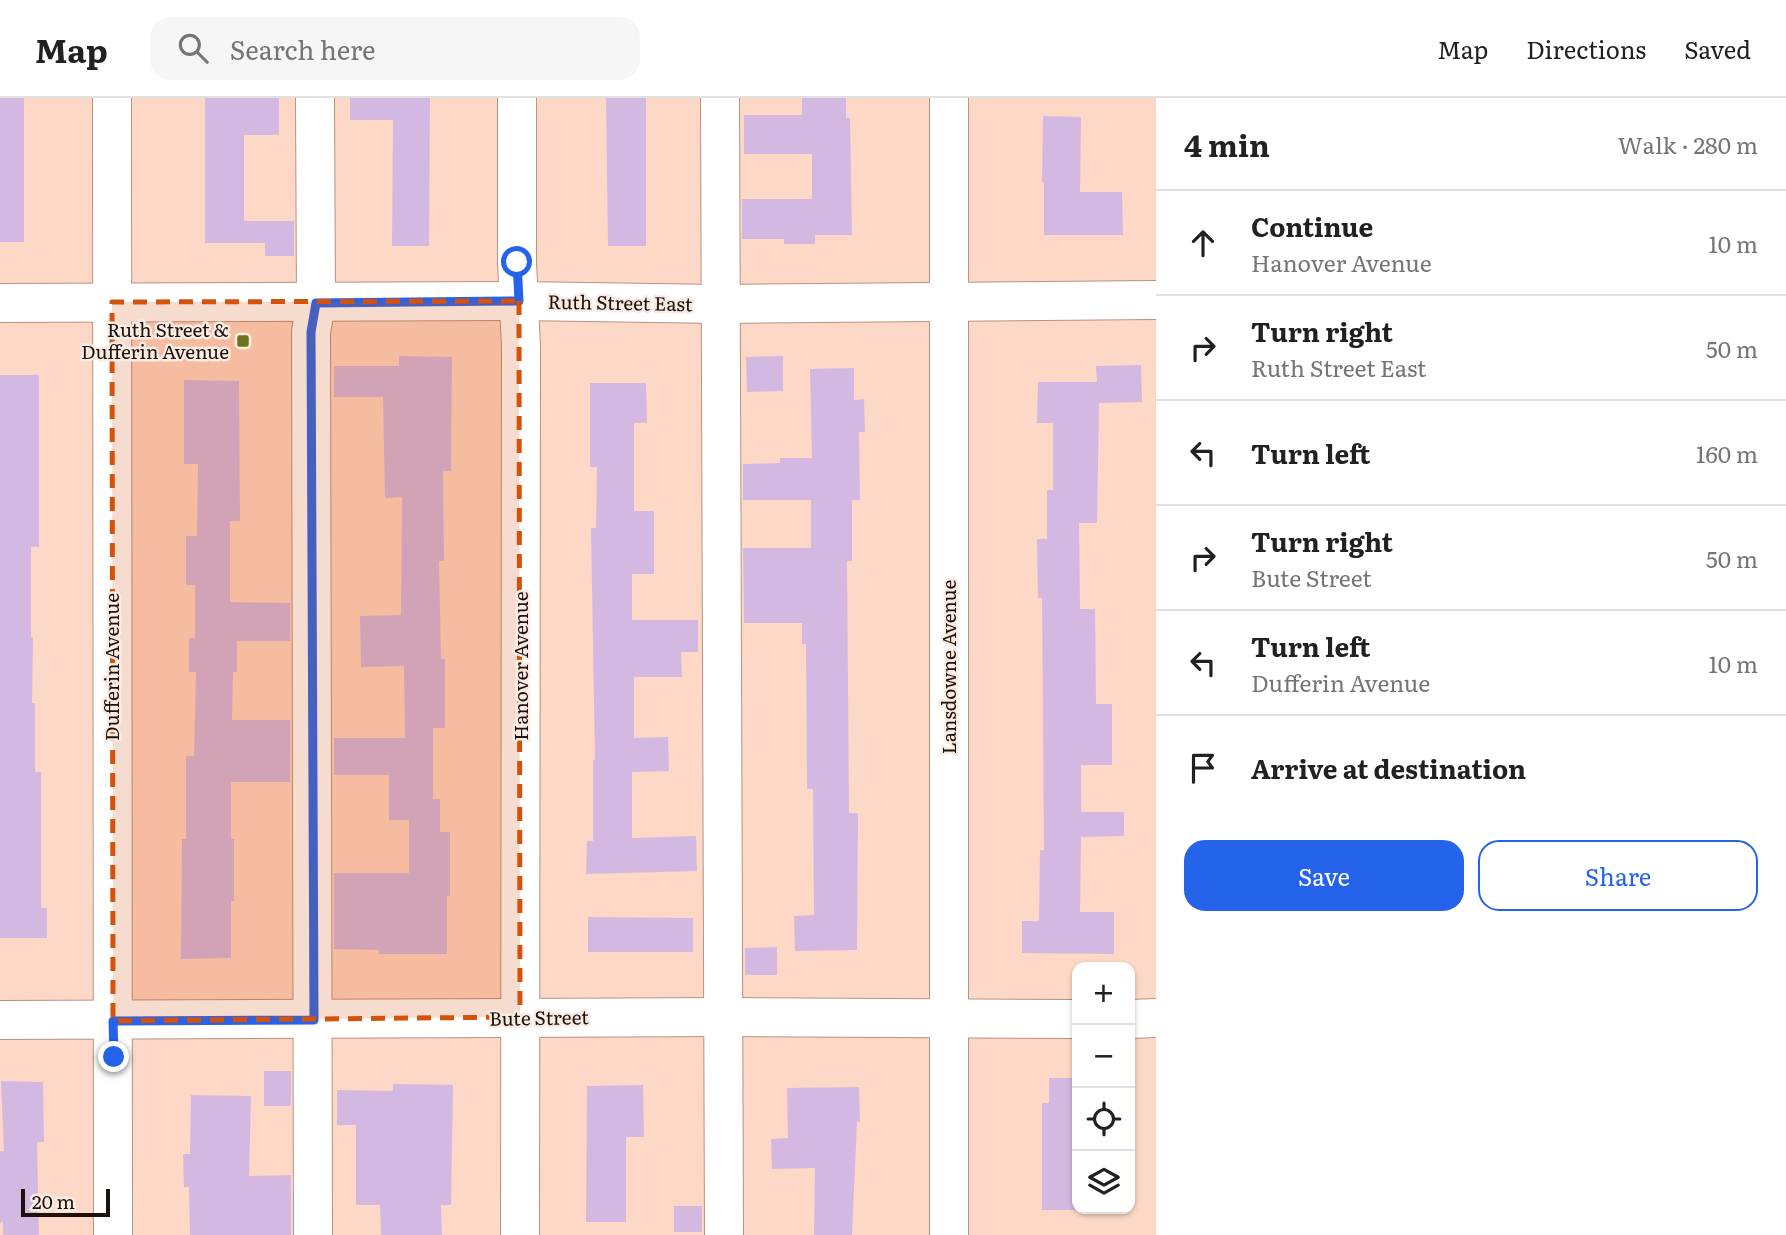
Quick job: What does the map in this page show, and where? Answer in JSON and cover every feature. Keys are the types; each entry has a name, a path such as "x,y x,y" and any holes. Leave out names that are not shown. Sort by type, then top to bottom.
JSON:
{"street":[{"name":"Dufferin Avenue","path":"112,98 113,1235"},
{"path":"313,1235 311,332 316,303 315,98"},
{"name":"Hanover Avenue","path":"517,98 521,347 520,1235"},
{"path":"720,98 724,1235"},
{"name":"Lansdowne Avenue","path":"949,98 949,1235"},
{"name":"Ruth Street East","path":"0,303 519,301 721,304 1156,300"},
{"name":"Bute Street","path":"0,1020 520,1017 1072,1019"},
{"path":"1135,1019 1156,1018"}],"highlighted area":[{"path":"519,301 520,1017 113,1021 112,302"}],"building":[{"path":"0,98 24,98 24,242 0,242"},
{"path":"205,98 279,98 279,135 244,135 244,221 294,221 294,256 265,256 265,243 205,243"},
{"path":"350,98 430,98 429,246 392,246 393,120 350,120"},
{"path":"606,98 646,98 646,246 608,246"},
{"path":"802,98 846,98 846,118 850,118 852,235 815,235 815,244 784,244 784,239 742,239 742,199 812,199 812,154 744,154 744,115 802,115"},
{"path":"1043,116 1081,117 1080,192 1122,192 1123,235 1044,235"},
{"path":"399,356 452,357 451,471 443,471 444,561 439,561 441,659 445,659 445,728 433,728 433,799 440,799 440,832 450,832 447,954 379,954 379,950 334,949 334,873 409,873 409,820 389,820 389,775 334,775 334,738 405,738 404,666 361,667 360,616 401,615 402,497 385,498 383,397 334,397 334,366 399,366"},
{"path":"783,356 783,391 747,392 746,357"},
{"path":"1141,365 1142,402 1099,403 1097,523 1079,523 1080,609 1095,609 1096,704 1112,704 1112,765 1081,765 1081,812 1124,812 1124,836 1081,837 1080,912 1114,912 1114,954 1022,953 1022,921 1039,921 1040,850 1044,850 1042,598 1038,598 1037,539 1047,539 1047,490 1053,490 1053,423 1037,423 1038,382 1097,382 1096,366"},
{"path":"854,368 854,400 864,399 865,432 859,432 860,500 852,500 852,561 847,561 849,813 858,813 857,950 795,951 794,916 814,915 813,789 807,789 806,644 802,644 802,623 744,623 743,548 811,548 811,500 743,500 743,464 780,463 780,458 812,458 810,369"},
{"path":"0,375 39,375 39,547 31,547 31,637 35,772 41,772 41,908 47,908 47,938 0,938"},
{"path":"184,380 239,381 240,521 230,521 230,602 290,603 290,641 237,641 232,720 290,720 290,782 231,782 234,901 231,901 231,958 181,959 186,756 194,756 196,672 189,672 189,638 195,638 195,585 186,585 186,536 197,536 198,464 184,464"},
{"path":"590,383 646,383 647,423 634,423 634,511 654,511 654,574 632,574 632,620 698,620 698,652 681,652 682,677 634,677 634,738 668,737 669,771 632,772 632,838 696,836 697,871 586,874 587,841 593,841 595,760 591,528 596,528 597,467 590,467"},
{"path":"588,917 693,918 693,952 588,952"},
{"path":"777,947 777,975 745,975 745,948"},
{"path":"264,1071 291,1071 291,1106 264,1106"},
{"path":"1049,1078 1072,1078 1072,1210 1042,1210 1042,1103 1049,1103"},
{"path":"1,1081 43,1082 44,1142 37,1142 39,1235 3,1235 3,1222 0,1223 0,1151 4,1151"},
{"path":"393,1084 453,1085 451,1205 441,1205 442,1235 381,1235 380,1205 356,1205 356,1125 337,1125 337,1090 393,1091"},
{"path":"643,1085 644,1137 626,1137 626,1222 586,1222 587,1086"},
{"path":"859,1087 860,1122 857,1122 852,1235 814,1235 815,1168 772,1169 771,1139 788,1138 787,1088"},
{"path":"191,1095 251,1096 249,1176 291,1175 291,1235 190,1235 189,1187 184,1187 183,1154 190,1154"},
{"path":"674,1206 702,1206 702,1232 674,1232"}],"place":[{"name":"Ruth Street & Dufferin Avenue","path":"243,341"}],"route":[{"path":"114,1057 113,1021 314,1020 311,332 316,303 519,301 517,262"}]}
